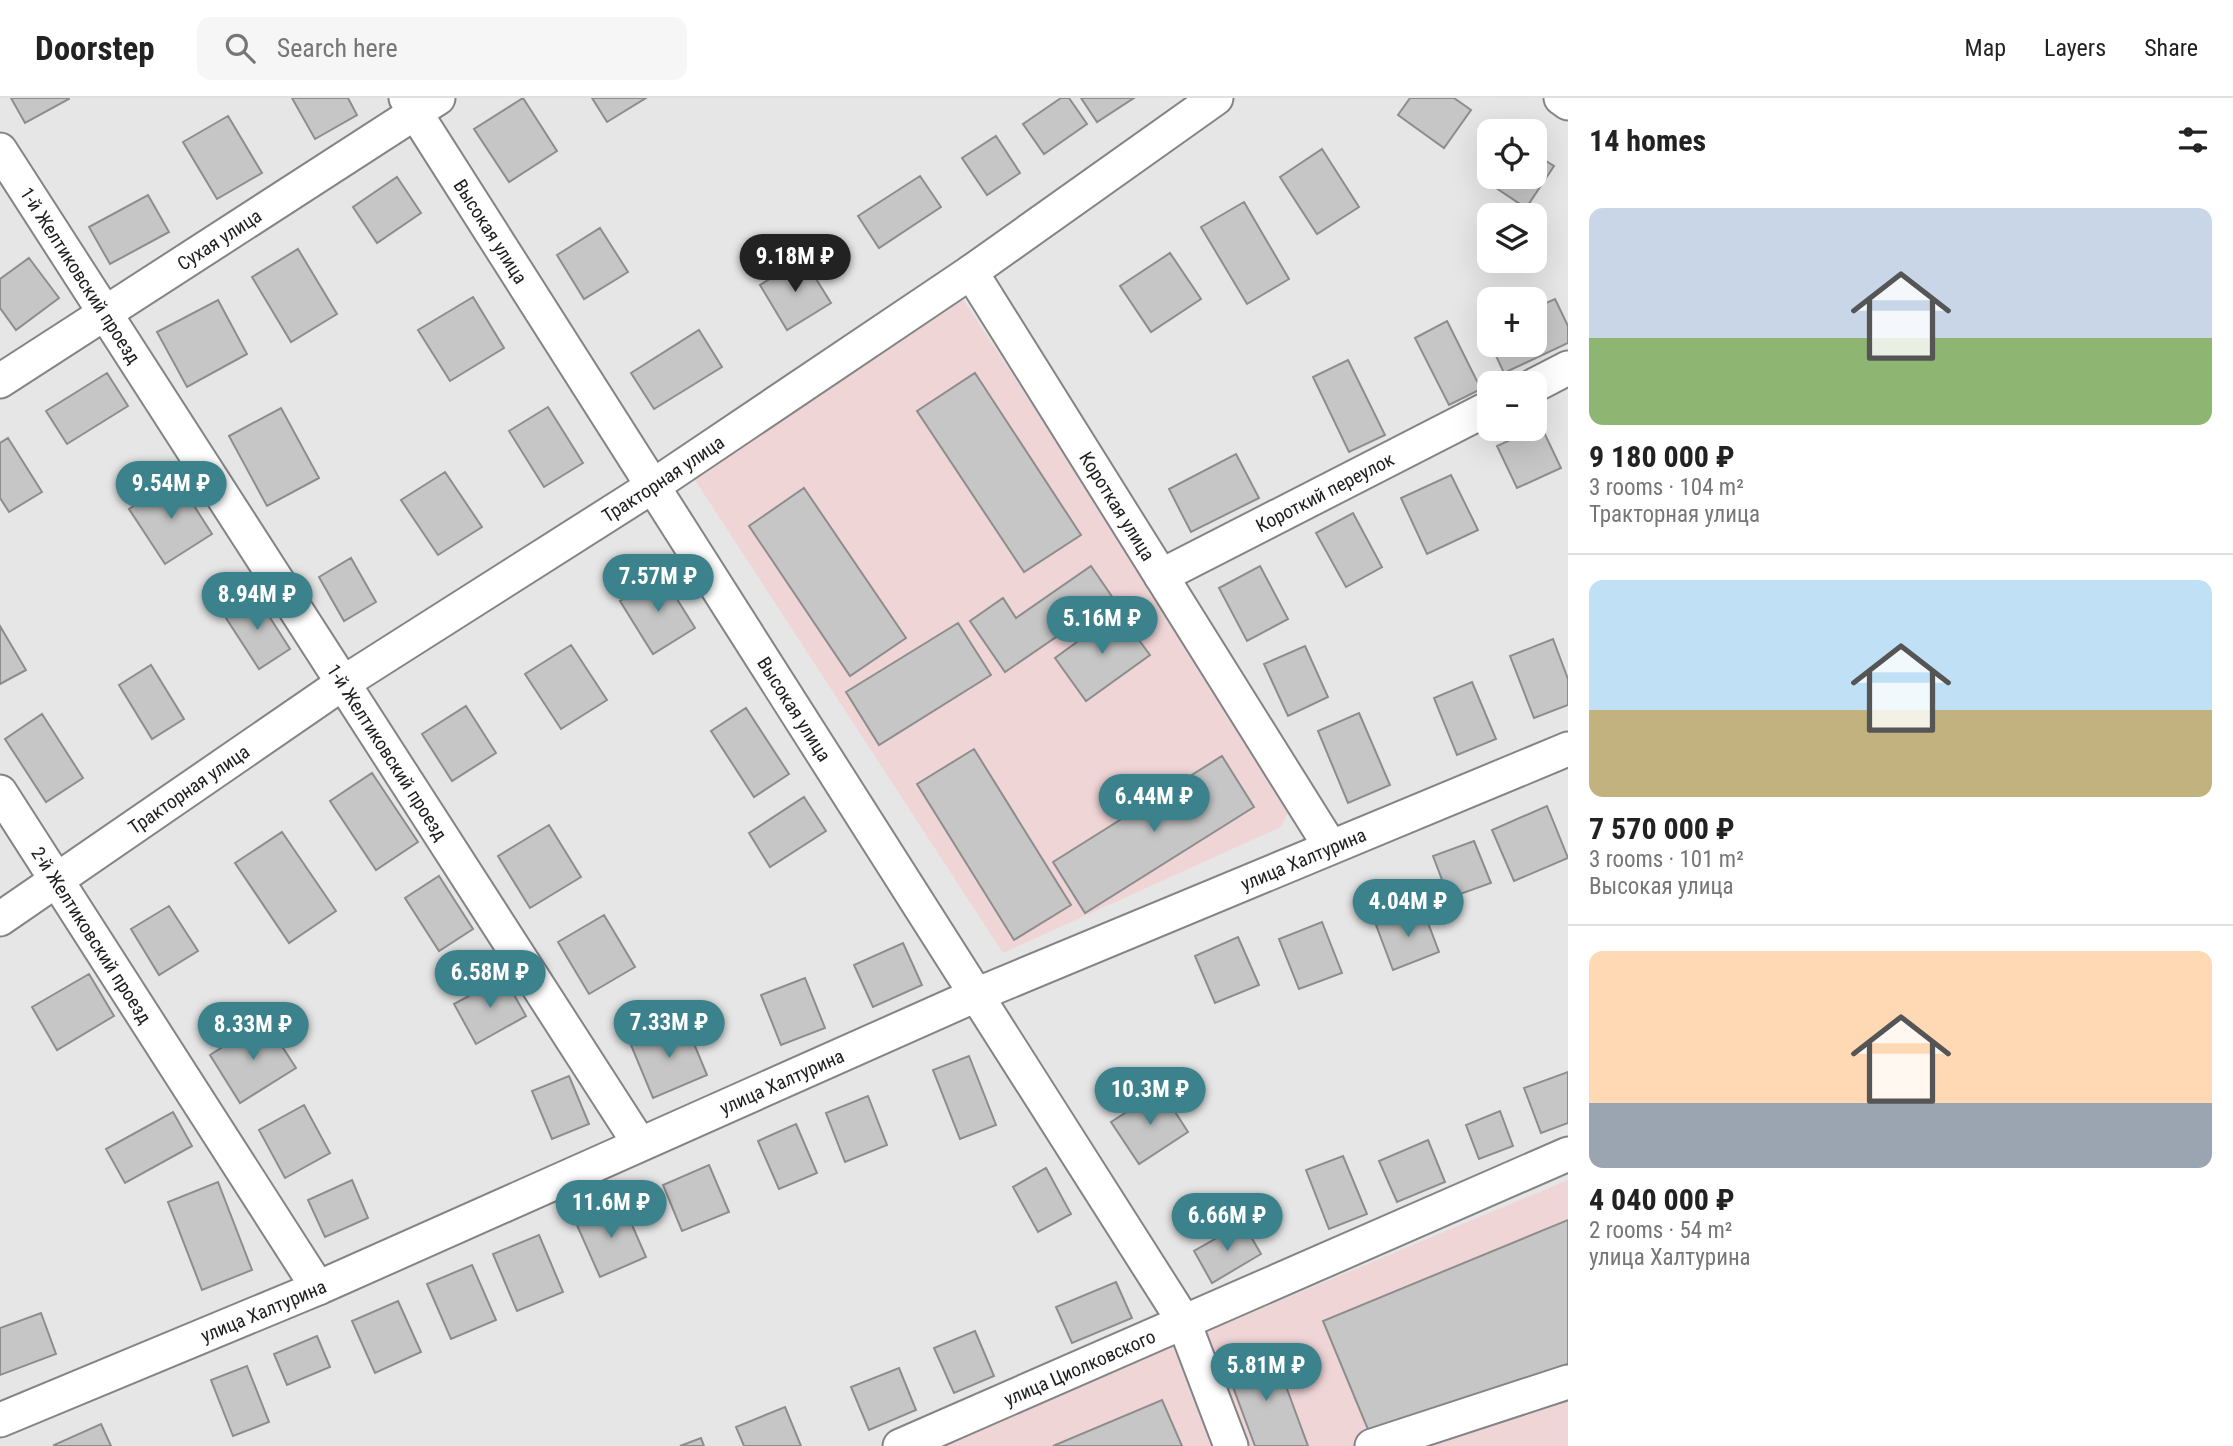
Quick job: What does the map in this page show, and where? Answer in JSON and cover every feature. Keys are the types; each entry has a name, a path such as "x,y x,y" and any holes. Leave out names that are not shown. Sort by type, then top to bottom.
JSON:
{"street":[{"name":"Тракторная улица","path":"0,919 343,683 653,486 971,272 1216,98"},
{"path":"1561,98 1568,103"},
{"name":"Сухая улица","path":"0,381 420,103"},
{"name":"Высокая улица","path":"420,103 653,486 1183,1320 1231,1446"},
{"name":"1-й Желтиковский проезд","path":"0,150 639,1143"},
{"name":"Короткая улица","path":"971,272 1330,846"},
{"path":"1547,379 1568,368"},
{"name":"Короткий переулок","path":"1161,576 1477,414"},
{"name":"улица Халтурина","path":"0,1420 318,1288 976,995 1330,846 1568,750"},
{"name":"2-й Желтиковский проезд","path":"0,792 318,1288"},
{"name":"улица Циолковского","path":"900,1446 1183,1320 1568,1154"},
{"path":"1371,1446 1568,1382"}],"shaded area":[{"path":"961,296 1285,791 1288,813 1281,827 1003,953 695,480"},
{"path":"1568,1180 1568,1446 939,1446 1167,1348"}],"building":[{"path":"11,98 69,98 69,99 25,123"},
{"path":"292,98 348,98 357,115 315,139"},
{"path":"523,98 557,151 509,182 474,129"},
{"path":"592,98 646,98 607,122"},
{"path":"1061,98 1069,98 1087,124 1044,154 1023,124"},
{"path":"1081,98 1134,98 1097,122"},
{"path":"1410,98 1454,98 1471,110 1444,148 1398,115"},
{"path":"228,116 262,173 217,199 183,142"},
{"path":"996,136 1020,173 987,195 962,158"},
{"path":"1322,149 1359,207 1317,234 1280,177"},
{"path":"1547,162 1554,166 1547,176"},
{"path":"920,176 941,207 879,248 858,216"},
{"path":"397,177 421,213 377,243 353,207"},
{"path":"1498,189 1539,189 1529,203 1518,203"},
{"path":"148,195 169,232 110,264 89,227"},
{"path":"1244,202 1289,279 1247,304 1201,227"},
{"path":"600,228 628,272 584,299 557,255"},
{"path":"298,249 337,314 291,342 252,277"},
{"path":"1170,253 1201,299 1151,332 1120,286"},
{"path":"29,258 59,298 16,330 0,308 0,279"},
{"path":"803,258 831,303 787,330 760,285"},
{"path":"473,297 504,348 450,381 418,330"},
{"path":"1555,299 1568,326 1568,343 1547,353 1547,303"},
{"path":"218,300 247,354 187,387 157,332"},
{"path":"1447,321 1477,381 1477,391 1449,405 1415,338"},
{"path":"699,330 722,367 654,409 631,373"},
{"path":"1497,357 1538,357 1508,371 1503,371"},
{"path":"1348,360 1385,435 1349,452 1313,377"},
{"path":"107,373 128,406 67,444 46,411"},
{"path":"975,373 1081,535 1024,572 917,411"},
{"path":"548,407 583,463 544,487 509,431"},
{"path":"281,408 319,478 267,506 229,436"},
{"path":"8,438 42,492 9,512 0,498 0,443"},
{"path":"1547,439 1561,468 1517,488 1497,446 1508,441 1547,441"},
{"path":"1236,454 1259,498 1191,532 1169,489"},
{"path":"445,472 482,527 438,555 401,500"},
{"path":"1451,475 1478,530 1427,554 1401,498"},
{"path":"177,479 212,534 165,564 129,509"},
{"path":"804,488 906,638 850,676 749,526"},
{"path":"1353,513 1382,567 1346,587 1316,533"},
{"path":"351,558 376,602 344,621 319,577"},
{"path":"1091,566 1113,598 1005,672 970,621 1003,598 1016,618"},
{"path":"1260,566 1288,619 1247,641 1219,588"},
{"path":"662,575 695,628 653,654 620,601"},
{"path":"255,594 290,649 259,669 224,615"},
{"path":"1118,612 1150,655 1086,701 1055,658"},
{"path":"958,623 991,675 879,745 846,692"},
{"path":"0,626 26,670 0,684"},
{"path":"1553,639 1568,679 1568,705 1534,718 1510,656"},
{"path":"571,645 607,700 561,729 525,674"},
{"path":"1305,646 1328,697 1288,716 1264,664"},
{"path":"151,665 184,719 152,739 119,685"},
{"path":"1472,682 1496,739 1457,755 1434,698"},
{"path":"466,706 496,753 452,781 422,734"},
{"path":"746,708 789,774 754,797 711,731"},
{"path":"1359,713 1390,785 1348,803 1318,731"},
{"path":"42,714 83,778 46,802 5,739"},
{"path":"974,749 1071,905 1014,940 917,784"},
{"path":"1222,756 1254,807 1085,913 1053,862"},
{"path":"372,773 418,842 376,870 330,801"},
{"path":"804,797 826,831 770,867 749,833"},
{"path":"1547,806 1568,858 1514,881 1492,830"},
{"path":"549,825 581,877 530,908 498,856"},
{"path":"282,832 336,911 289,943 235,863"},
{"path":"1474,841 1491,883 1449,898 1433,856"},
{"path":"439,876 473,929 439,951 405,898"},
{"path":"169,906 198,951 159,975 131,929"},
{"path":"1422,907 1439,952 1393,970 1376,925"},
{"path":"604,915 635,967 589,994 558,942"},
{"path":"1322,922 1342,973 1299,989 1279,939"},
{"path":"1238,937 1259,985 1215,1003 1195,956"},
{"path":"903,943 922,985 873,1007 854,965"},
{"path":"89,974 114,1016 57,1050 32,1007"},
{"path":"504,977 526,1016 476,1044 454,1004"},
{"path":"805,978 825,1028 781,1045 761,995"},
{"path":"265,1020 296,1068 240,1103 210,1055"},
{"path":"685,1022 707,1075 653,1098 631,1045"},
{"path":"969,1056 996,1125 960,1139 933,1070"},
{"path":"1568,1072 1568,1123 1541,1133 1524,1088"},
{"path":"569,1076 589,1124 552,1139 532,1091"},
{"path":"1161,1090 1188,1132 1139,1164 1111,1122"},
{"path":"868,1096 887,1145 845,1162 826,1113"},
{"path":"304,1105 330,1153 285,1178 259,1130"},
{"path":"1500,1111 1513,1146 1479,1159 1466,1125"},
{"path":"173,1112 192,1146 125,1183 106,1149"},
{"path":"796,1124 817,1173 779,1189 758,1141"},
{"path":"1428,1140 1445,1182 1397,1202 1379,1161"},
{"path":"1343,1156 1367,1214 1329,1229 1306,1170"},
{"path":"709,1165 729,1212 682,1231 663,1185"},
{"path":"1046,1168 1071,1214 1038,1232 1013,1187"},
{"path":"352,1180 368,1218 325,1237 308,1200"},
{"path":"218,1182 252,1270 202,1290 168,1202"},
{"path":"622,1202 646,1257 600,1277 576,1223"},
{"path":"1568,1220 1568,1364 1374,1444 1323,1321"},
{"path":"1243,1223 1261,1254 1212,1283 1194,1251"},
{"path":"539,1235 563,1292 517,1311 493,1254"},
{"path":"472,1265 496,1320 451,1339 427,1284"},
{"path":"1116,1282 1132,1318 1072,1343 1056,1307"},
{"path":"398,1301 421,1352 375,1373 352,1321"},
{"path":"41,1313 56,1354 0,1375 0,1328"},
{"path":"975,1331 994,1376 954,1393 934,1348"},
{"path":"317,1336 330,1367 287,1385 274,1354"},
{"path":"1273,1351 1308,1446 1255,1446 1226,1368"},
{"path":"247,1366 269,1422 233,1436 211,1380"},
{"path":"899,1368 916,1410 869,1430 851,1387"},
{"path":"1162,1400 1182,1446 1053,1446"},
{"path":"785,1407 801,1446 744,1446 736,1427"},
{"path":"101,1424 111,1446 54,1445"},
{"path":"701,1438 704,1446 680,1446"}]}
